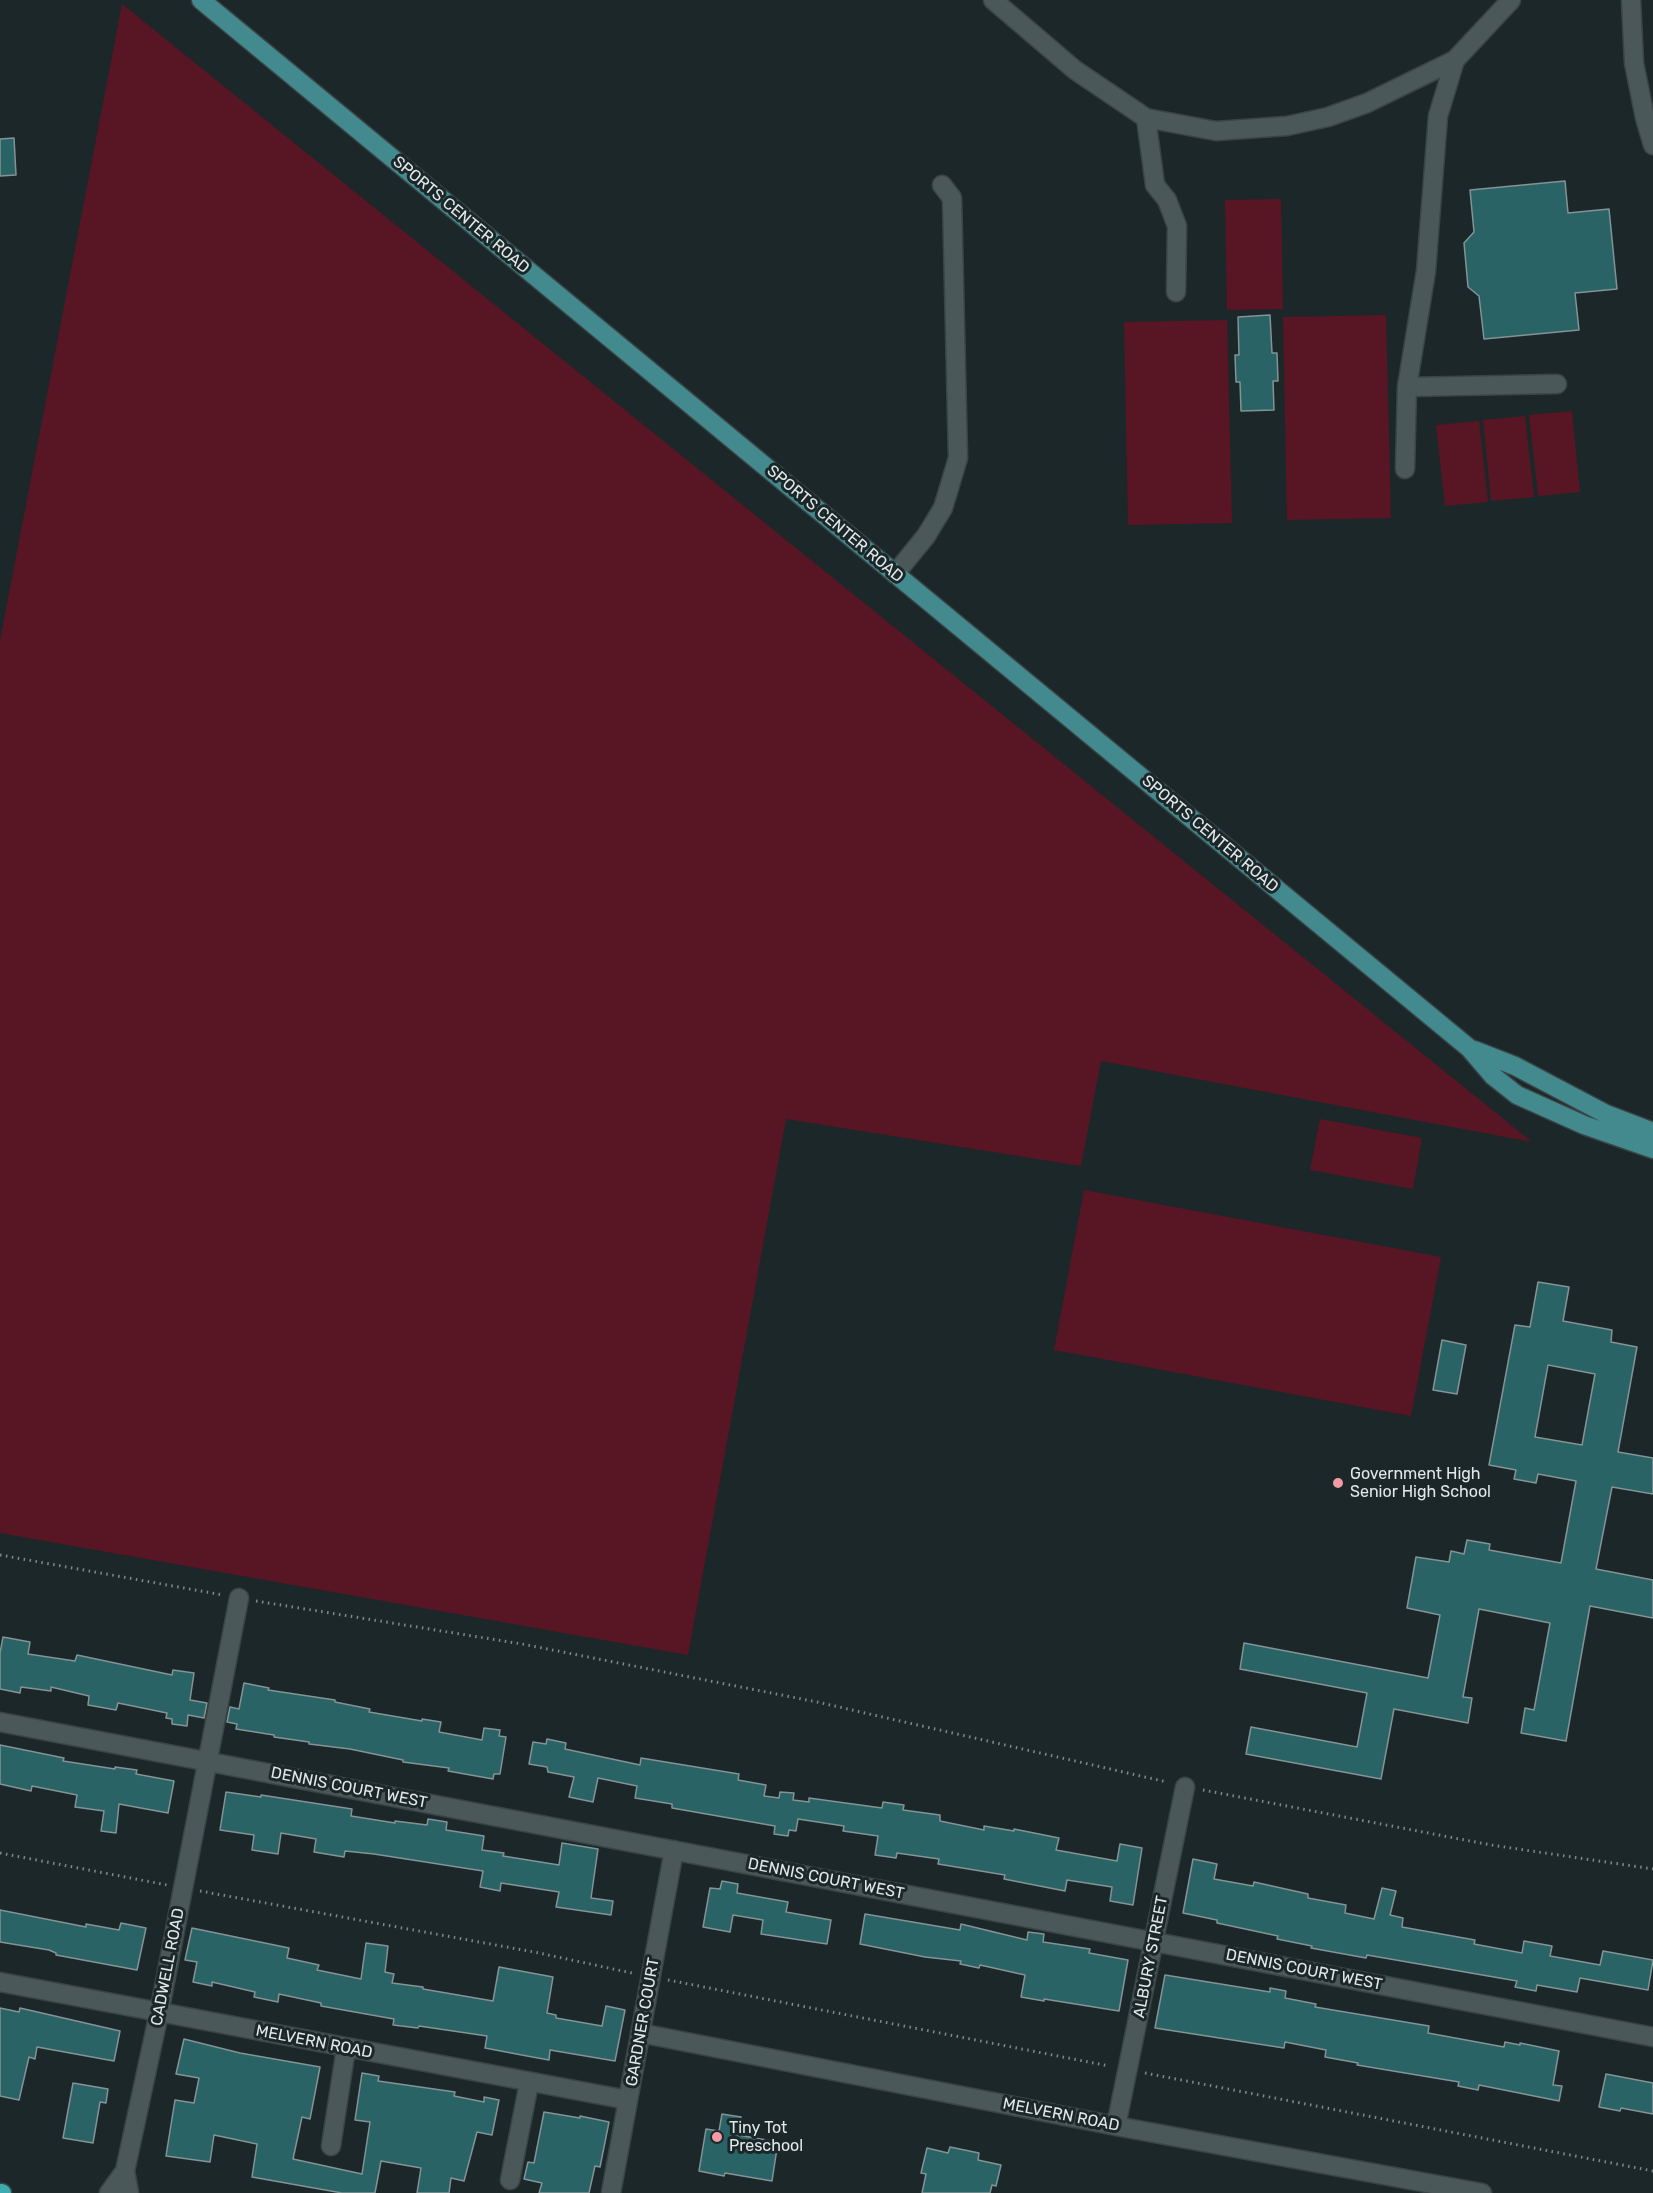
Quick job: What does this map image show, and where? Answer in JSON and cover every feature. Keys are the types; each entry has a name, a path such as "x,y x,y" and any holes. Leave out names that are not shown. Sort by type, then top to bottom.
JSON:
{"main road":[{"name":"SPORTS CENTER ROAD","path":"201,0 1469,1048 1493,1076 1517,1095 1584,1125 1653,1149"},
{"name":"SPORTS CENTER ROAD","path":"1469,1048 1515,1066 1606,1114 1653,1132"}],"street":[{"path":"993,0 1075,70 1146,118 1216,131 1287,126 1328,117 1367,103 1455,60 1511,0"},
{"path":"1631,0 1634,63 1644,118 1653,144"},
{"path":"1405,470 1407,387 1426,271 1438,116 1455,60"},
{"path":"1146,118 1155,185 1167,200 1178,226 1176,292"},
{"path":"895,574 926,536 943,508 958,458 952,198 942,185"},
{"path":"1407,387 1557,384"},
{"name":"CADWELL ROAD","path":"110,2193 125,2171 159,2013 239,1598"},
{"name":"DENNIS COURT WEST","path":"0,1722 1653,2037"},
{"name":"ALBURY STREET","path":"1116,2126 1185,1787"},
{"name":"GARDNER COURT","path":"611,2193 674,1850"},
{"name":"MELVERN ROAD","path":"0,1982 628,2100"},
{"name":"MELVERN ROAD","path":"640,2033 1116,2126 1482,2193"},
{"path":"332,2146 346,2048"},
{"path":"510,2180 529,2083"},
{"name":"CADWELL ROAD","path":"125,2171 129,2193"}],"path":[{"path":"0,1555 239,1598 522,1644 817,1701 1185,1787 1491,1845 1653,1869"},
{"path":"0,1853 534,1952 651,1977 1653,2171"}],"shaded area":[{"path":"122,4 1532,1142 1101,1061 1081,1166 786,1119 688,1655 0,1533 0,640"},
{"path":"1281,199 1283,309 1227,310 1225,200"},
{"path":"1386,315 1391,518 1287,520 1283,317"},
{"path":"1227,320 1232,523 1128,525 1124,322"},
{"path":"1572,411 1580,492 1538,496 1529,415"},
{"path":"1525,416 1534,497 1491,501 1483,420"},
{"path":"1479,421 1488,502 1445,506 1436,425"},
{"path":"1320,1119 1422,1138 1413,1189 1310,1170"},
{"path":"1084,1190 1441,1257 1411,1416 1054,1350"}],"building":[{"path":"14,138 16,175 0,176 0,139"},
{"path":"1565,181 1568,213 1609,209 1617,289 1575,293 1579,330 1484,339 1479,296 1468,287 1464,243 1474,232 1470,190"},
{"path":"1270,315 1272,353 1277,353 1278,381 1273,381 1274,410 1241,411 1240,382 1236,382 1235,355 1239,355 1238,317"},
{"path":"1538,1282 1569,1287 1563,1321 1612,1330 1611,1342 1637,1347 1618,1452 1653,1458 1653,1494 1612,1487 1596,1569 1653,1580 1653,1618 1590,1606 1566,1741 1521,1733 1525,1708 1534,1710 1550,1623 1479,1609 1463,1697 1472,1698 1468,1723 1394,1709 1381,1779 1246,1754 1251,1727 1357,1747 1367,1693 1240,1669 1244,1643 1428,1678 1440,1615 1407,1608 1416,1557 1449,1562 1451,1551 1464,1554 1467,1540 1490,1544 1489,1550 1561,1563 1576,1481 1538,1474 1536,1483 1514,1479 1516,1470 1489,1465 1515,1325 1530,1327","holes":["1548,1365 1595,1374 1582,1445 1535,1437"]},
{"path":"1442,1340 1466,1345 1457,1394 1433,1390"},
{"path":"3,1637 30,1642 28,1654 75,1661 77,1655 172,1675 173,1670 194,1673 190,1700 207,1703 204,1718 188,1715 187,1726 172,1724 172,1719 166,1718 167,1713 118,1703 116,1710 88,1705 89,1696 51,1687 51,1691 21,1687 20,1693 0,1689 0,1653"},
{"path":"244,1683 269,1688 268,1690 335,1700 335,1702 370,1709 369,1712 441,1722 439,1732 482,1740 484,1728 500,1730 499,1736 506,1737 500,1774 494,1774 493,1779 448,1771 449,1768 403,1762 403,1760 350,1749 309,1744 309,1742 236,1729 237,1724 227,1722 230,1707 239,1709"},
{"path":"547,1739 566,1743 565,1749 640,1765 641,1758 739,1774 738,1780 766,1785 764,1796 779,1798 780,1792 794,1793 793,1800 809,1802 809,1798 882,1808 883,1802 904,1805 903,1810 940,1815 940,1821 984,1830 984,1826 1014,1831 1014,1829 1059,1838 1056,1850 1117,1861 1120,1844 1142,1848 1133,1905 1110,1901 1112,1887 1067,1880 1065,1891 1004,1879 1005,1875 938,1864 939,1859 897,1853 896,1858 875,1855 878,1836 843,1831 844,1826 798,1819 796,1831 789,1830 788,1836 774,1834 775,1826 672,1808 672,1804 635,1798 637,1786 598,1778 593,1802 569,1797 574,1777 548,1772 547,1767 529,1764 533,1742 546,1744"},
{"path":"0,1745 64,1758 63,1761 137,1770 136,1774 174,1781 168,1813 119,1804 116,1833 101,1831 104,1811 75,1807 77,1795 32,1786 31,1791 0,1784"},
{"path":"226,1792 352,1809 351,1816 395,1823 395,1821 427,1825 428,1819 447,1822 446,1830 484,1836 482,1850 504,1853 503,1856 559,1865 562,1843 598,1849 591,1898 613,1901 611,1915 556,1907 559,1892 501,1883 500,1891 480,1887 483,1871 374,1854 345,1851 344,1857 314,1852 316,1839 281,1833 278,1854 252,1850 254,1835 220,1830"},
{"path":"1193,1859 1217,1864 1214,1879 1253,1886 1254,1882 1308,1894 1308,1898 1346,1905 1345,1913 1374,1919 1382,1888 1396,1891 1390,1915 1403,1918 1402,1927 1475,1940 1474,1944 1522,1953 1524,1941 1552,1946 1550,1956 1600,1965 1603,1951 1653,1960 1648,1990 1580,1978 1577,1992 1537,1985 1536,1991 1515,1987 1517,1981 1367,1955 1366,1958 1311,1948 1312,1946 1277,1939 1278,1936 1217,1923 1217,1920 1183,1913"},
{"path":"722,1881 738,1884 737,1893 788,1902 786,1912 831,1920 827,1944 761,1934 763,1920 733,1915 730,1932 703,1927 710,1888 720,1889"},
{"path":"0,1910 86,1927 86,1924 119,1930 121,1923 146,1928 137,1970 56,1955 49,1950 0,1942"},
{"path":"865,1914 960,1930 961,1924 1027,1940 1028,1932 1044,1934 1043,1942 1090,1949 1089,1953 1128,1960 1119,2011 1021,1997 1025,1975 980,1965 979,1968 960,1964 961,1961 925,1957 860,1944"},
{"path":"192,1928 289,1948 287,1958 319,1965 317,1970 361,1979 366,1943 388,1946 385,1972 394,1974 392,1983 493,2001 499,1967 553,1977 547,2013 556,2015 556,2018 602,2026 606,2006 625,2010 615,2061 550,2050 549,2060 527,2056 485,2048 487,2036 419,2026 418,2028 393,2025 394,2019 321,2006 321,2003 279,1994 278,2002 254,1997 255,1992 212,1982 212,1986 193,1982 197,1962 185,1960"},
{"path":"1165,1975 1270,1992 1270,1988 1286,1991 1285,1998 1316,2004 1315,2007 1429,2026 1428,2033 1504,2047 1505,2042 1520,2045 1520,2043 1559,2051 1553,2085 1562,2086 1559,2101 1479,2085 1478,2090 1458,2086 1459,2082 1357,2065 1358,2063 1325,2057 1326,2050 1285,2042 1284,2048 1155,2028"},
{"path":"0,2008 19,2012 20,2008 120,2031 114,2061 37,2047 35,2059 29,2057 19,2100 0,2096"},
{"path":"184,2039 240,2053 320,2067 310,2119 302,2117 293,2159 362,2174 370,2122 355,2120 362,2073 379,2076 378,2081 455,2092 454,2096 484,2102 484,2097 499,2100 492,2135 477,2132 464,2181 451,2178 449,2193 417,2193 421,2168 381,2161 375,2193 342,2193 252,2177 257,2144 214,2135 210,2162 166,2156 175,2100 194,2103 199,2078 176,2074"},
{"path":"1606,2074 1653,2083 1653,2114 1621,2108 1620,2111 1599,2107"},
{"path":"73,2083 108,2089 106,2103 100,2102 93,2143 63,2138"},
{"path":"544,2112 609,2122 600,2167 595,2166 589,2193 539,2193 542,2183 524,2179 528,2162 534,2163"},
{"path":"722,2114 741,2117 738,2135 778,2142 772,2181 699,2171 706,2129 719,2131"},
{"path":"950,2147 979,2153 978,2160 1001,2165 996,2186 992,2185 990,2193 922,2193 926,2174 921,2173 927,2148 948,2153"}],"place":[{"name":"Government High Senior High School","path":"1338,1483"},
{"name":"Tiny Tot Preschool","path":"717,2137"}]}
